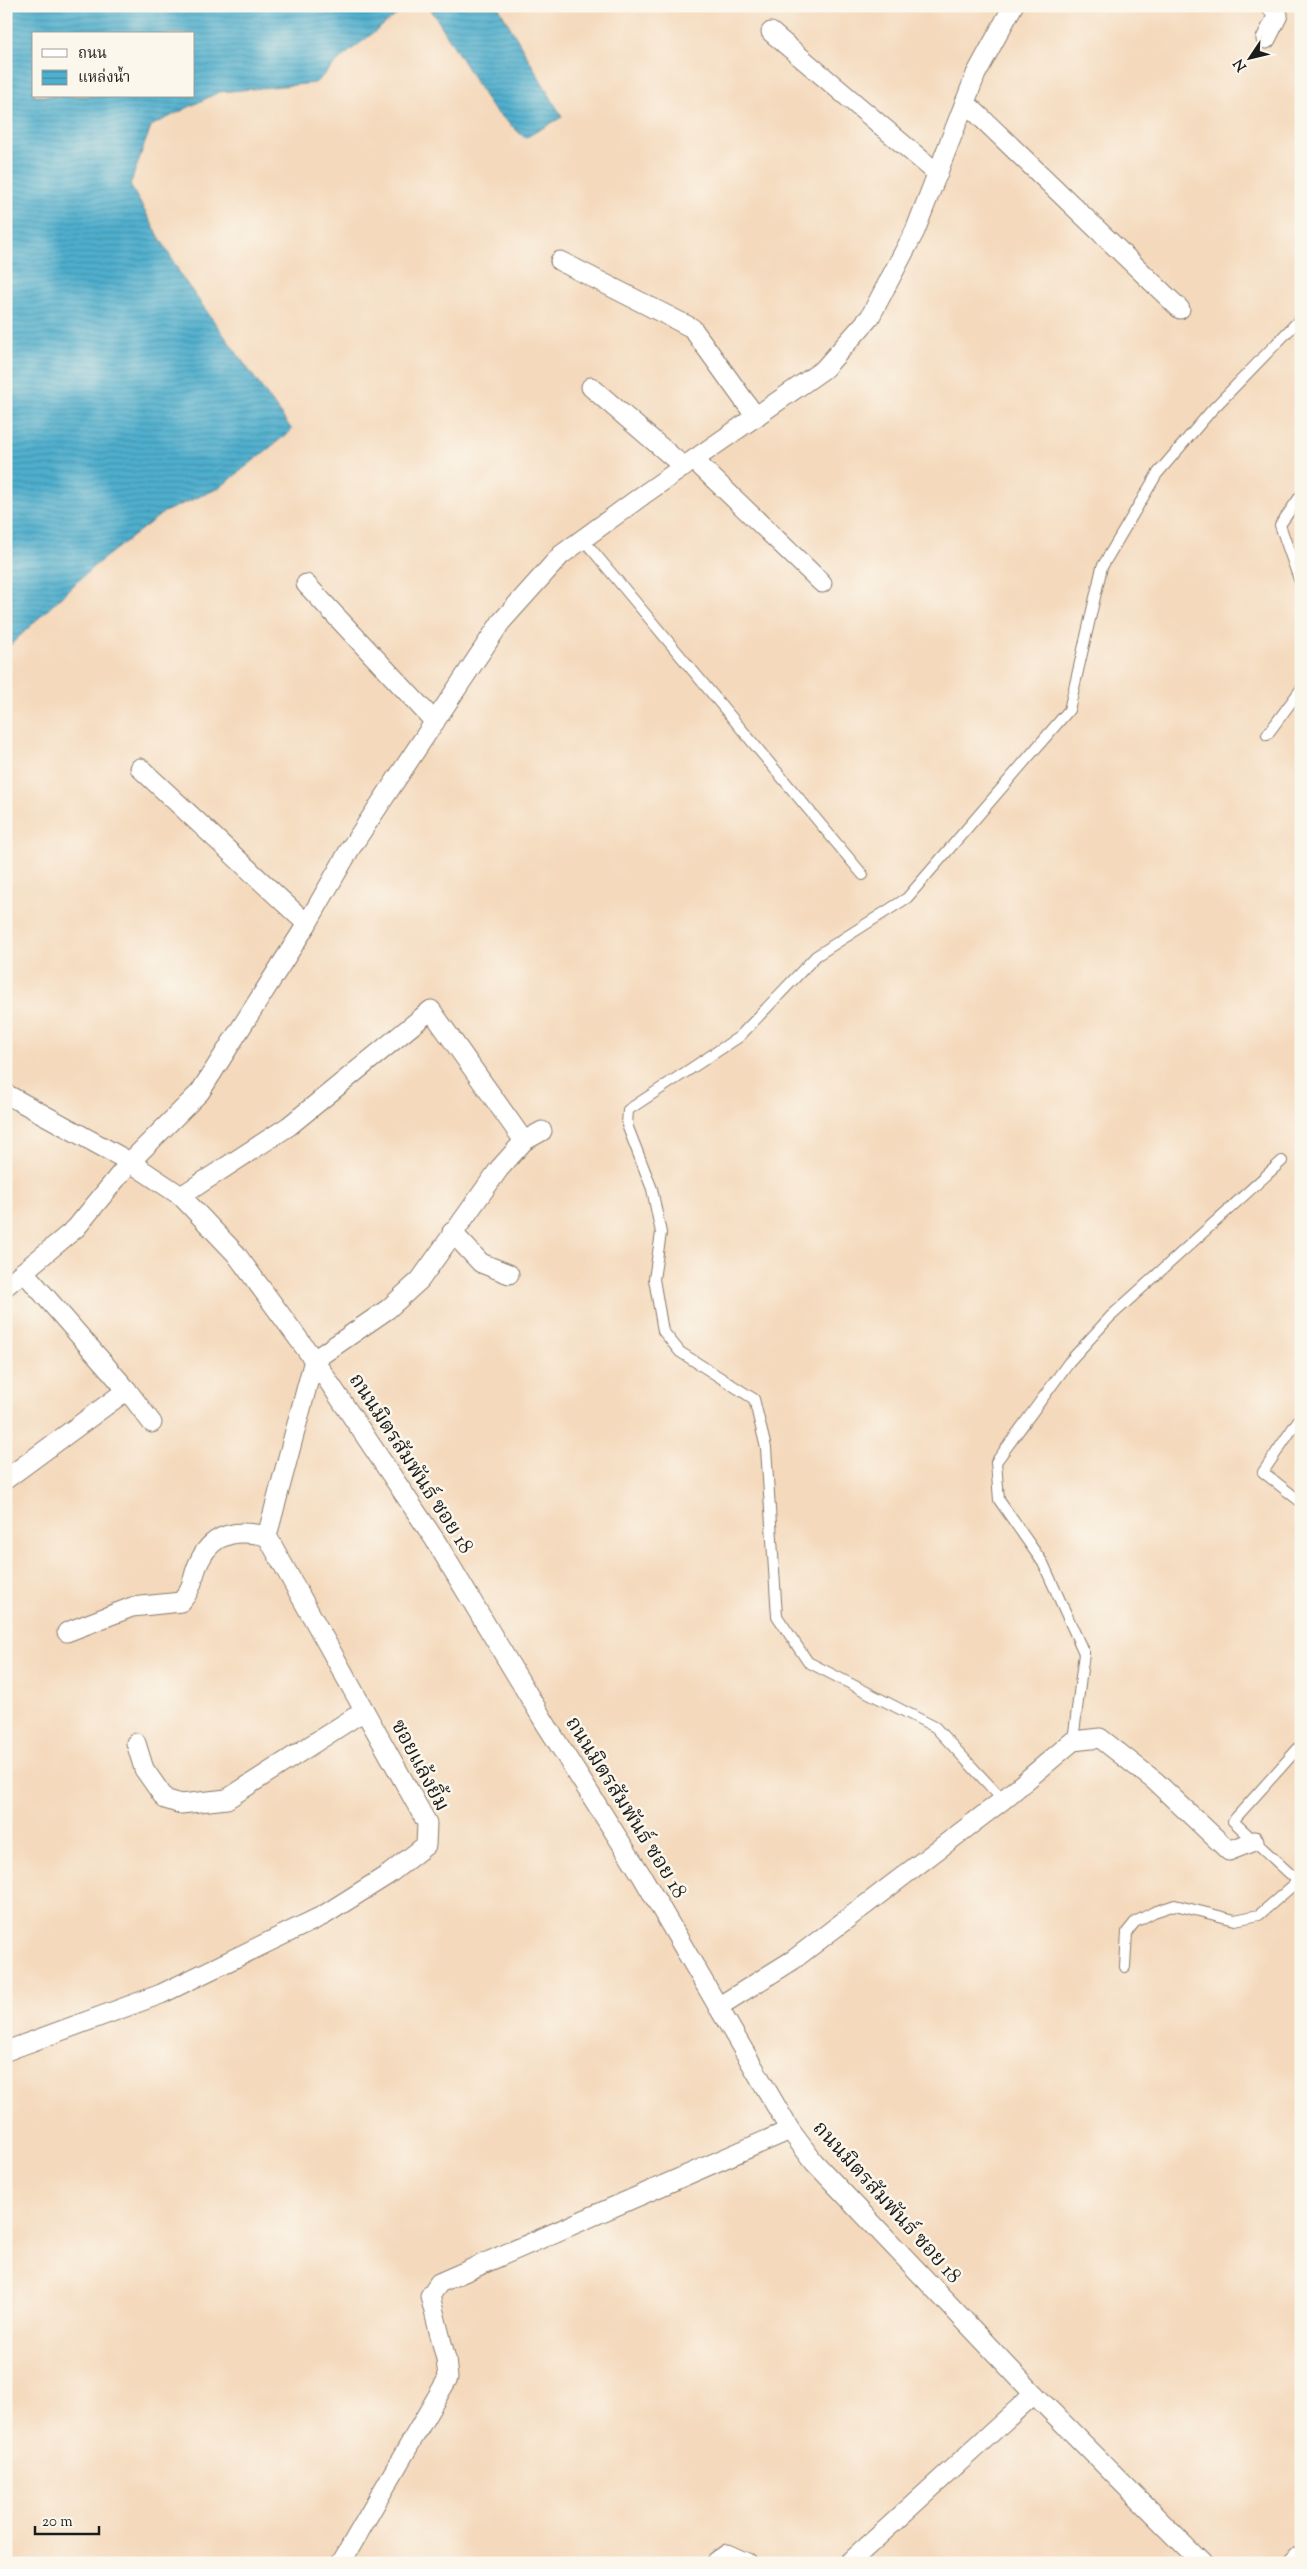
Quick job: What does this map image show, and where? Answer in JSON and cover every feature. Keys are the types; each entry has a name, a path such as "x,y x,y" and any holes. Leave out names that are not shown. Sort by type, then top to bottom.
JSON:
{"street":[{"path":"6,1286 76,1228 130,1162 200,1092 307,924 350,849 501,622 560,555 824,369 870,317 916,232 976,74 1012,6"},
{"path":"1266,39 1278,15 1271,6"},
{"path":"771,32 938,174"},
{"path":"965,102 1180,309"},
{"path":"560,261 692,328 756,417"},
{"path":"591,387 689,463 822,583"},
{"path":"306,584 435,722"},
{"path":"140,768 307,924"},
{"path":"181,1196 289,1126 431,1010 524,1141"},
{"name":"ถนนมิตรสัมพันธ์ ซอย 18","path":"6,1094 130,1162 181,1196 236,1254 314,1360 436,1540 547,1726 642,1876 790,2130 814,2162 1034,2394 1202,2563"},
{"path":"66,1632 132,1607 181,1602 192,1589 200,1560 219,1538 245,1531 267,1536 314,1360 388,1309 420,1280 498,1169 524,1141 542,1130"},
{"path":"452,1232 481,1263 509,1274"},
{"path":"24,1272 127,1390 152,1423"},
{"path":"6,1479 127,1390"},
{"name":"ซอยแล้งยิ้ม","path":"6,2051 161,1994 307,1923 389,1874 426,1845 427,1823 267,1536"},
{"path":"136,1743 144,1769 165,1799 181,1804 228,1799 364,1711"},
{"path":"718,2007 793,1960 1003,1800 1073,1741 1100,1738 1155,1781 1229,1851 1254,1841"},
{"path":"341,2563 448,2378 446,2359 430,2296 439,2283 790,2130"},
{"path":"849,2563 1034,2394"},
{"path":"715,2563 727,2554 747,2563"},
{"path":"1292,2563 1301,2555"}],"lane":[{"path":"1003,1800 935,1727 808,1662 777,1616 766,1448 754,1399 680,1352 663,1331 654,1280 661,1233 652,1189 627,1125 628,1110 739,1037 816,956 907,898 1069,710 1102,567 1157,474 1211,411 1301,318"},
{"path":"1301,495 1280,525 1301,585"},
{"path":"583,539 863,875"},
{"path":"1267,735 1301,689"},
{"path":"1073,1741 1084,1652 1043,1563 999,1500 996,1462 1069,1362 1110,1317 1282,1161"},
{"path":"1301,1416 1263,1472 1301,1502"},
{"path":"1125,1967 1127,1932 1135,1922 1154,1912 1175,1905 1236,1920 1259,1915 1300,1882 1232,1821 1301,1745"}],"water":[{"path":"6,6 408,6 346,54 315,83 219,92 151,126 130,185 182,277 292,430 219,488 164,512 94,566 6,649"},
{"path":"429,6 498,6 562,117 525,138 491,107"}]}
